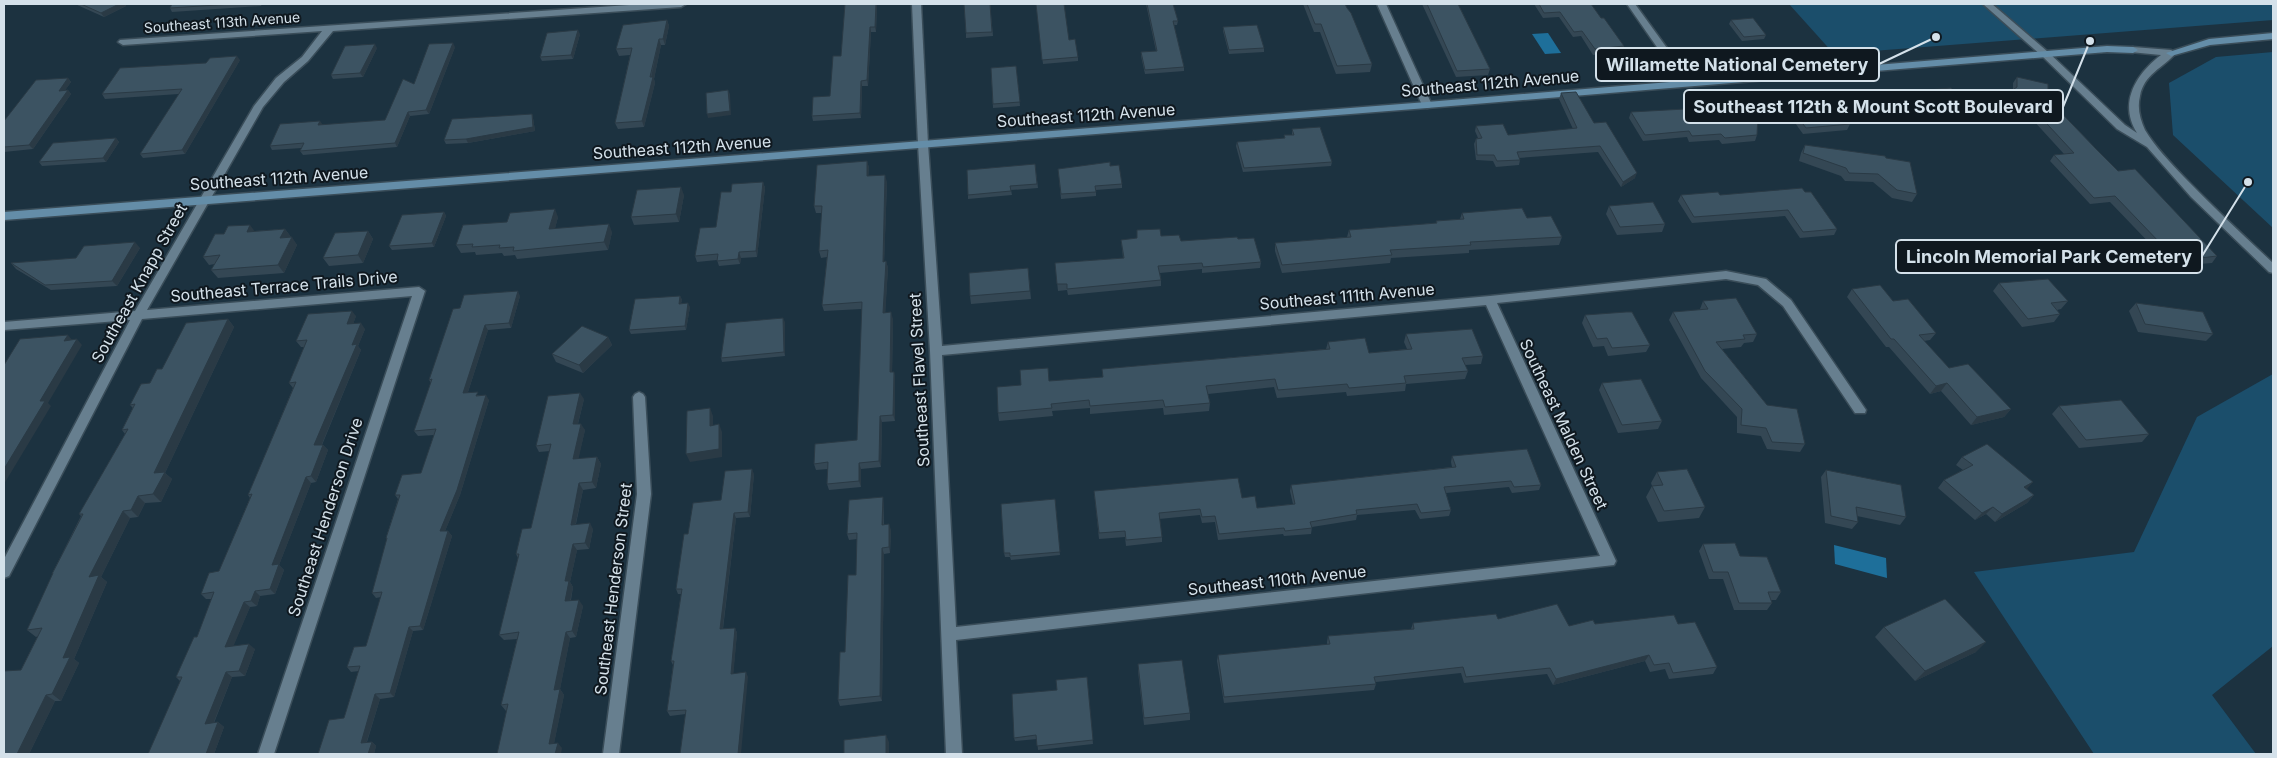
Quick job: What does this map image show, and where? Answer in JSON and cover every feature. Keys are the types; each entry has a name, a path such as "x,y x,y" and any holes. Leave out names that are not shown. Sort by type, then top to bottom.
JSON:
{"main road":[{"path":"2171,53 2209,42 2273,36"},
{"name":"Southeast 112th Avenue","path":"4,216 1426,105 2107,49 2133,50"}],"street":[{"name":"Southeast 113th Avenue","path":"123,42 681,4"},
{"name":"Southeast Flavel Street","path":"916,4 936,351 954,754"},
{"path":"1381,4 1426,105"},
{"path":"1631,4 1688,84"},
{"path":"1987,4 2045,54 2121,127 2153,148"},
{"name":"Southeast Knapp Street","path":"4,572 138,315 204,200 269,92 305,59 329,29"},
{"name":"Southeast 112th Avenue","path":"2133,50 2171,53"},
{"path":"2171,53 2152,67 2142,78 2136,92 2134,112 2136,123 2153,148 2192,191 2273,269"},
{"name":"Southeast 111th Avenue","path":"936,351 1490,300 1726,275 1762,282 1787,303 1860,410"},
{"name":"Southeast Terrace Trails Drive","path":"4,326 419,291"},
{"name":"Southeast Henderson Drive","path":"266,754 419,291"},
{"name":"Southeast Malden Street","path":"1490,300 1609,561"},
{"name":"Southeast Henderson Street","path":"611,754 644,494 640,397"},
{"name":"Southeast 110th Avenue","path":"948,634 1609,561"}],"shaded area":[{"path":"1789,4 2273,4 2273,20 1834,54"},
{"path":"1548,33 1561,53 1545,54 1532,34"},
{"path":"2273,52 2273,228 2173,135 2169,83 2216,57"},
{"path":"2273,374 2273,646 2212,695 2256,754 2094,754 1974,572 2134,552 2197,417"},
{"path":"1834,545 1886,558 1887,578 1835,564"}],"building":[{"path":"81,4 119,4 101,13"},
{"path":"172,4 232,4 170,8"},
{"path":"845,4 876,4 875,27 870,27 867,80 861,81 860,113 812,116 813,97 830,96 833,56 841,56"},
{"path":"964,4 990,4 992,32 966,33"},
{"path":"1036,4 1064,4 1069,40 1075,39 1078,57 1042,60"},
{"path":"1147,4 1173,4 1178,21 1173,21 1184,67 1145,70 1141,52 1157,51"},
{"path":"1307,4 1345,4 1351,13 1372,64 1337,66 1321,24 1315,24"},
{"path":"1427,4 1458,4 1490,69 1457,71"},
{"path":"1539,4 1591,4 1601,18 1604,18 1624,46 1595,49 1582,31 1574,32 1560,12 1544,13"},
{"path":"1753,18 1766,35 1744,37 1731,20"},
{"path":"667,20 663,39 659,39 650,77 653,77 642,121 615,123 632,48 616,49 623,25"},
{"path":"1257,25 1264,48 1229,50 1223,27"},
{"path":"578,30 571,55 540,57 547,33"},
{"path":"453,43 426,110 408,112 395,143 300,151 304,143 270,146 280,124 320,121 318,125 385,120 403,79 414,84 429,44"},
{"path":"375,44 360,73 331,75 345,46"},
{"path":"237,56 182,150 140,154 182,89 102,94 120,68 206,63 210,58"},
{"path":"1016,66 1020,102 993,104 991,68"},
{"path":"2017,77 2048,84 2048,99 2098,151 2118,171 2135,169 2217,256 2192,259 2177,244 2162,245 2115,196 2094,198 2054,155 2074,153 2036,112 2024,113 2016,105 2017,92 2014,89 2017,87"},
{"path":"68,78 59,91 68,90 29,145 4,147 4,121 36,80"},
{"path":"1951,88 1969,108 1964,108 1970,116 1927,119 1924,115 1908,116 1892,93"},
{"path":"728,90 730,111 707,114 706,93"},
{"path":"1891,91 1897,115 1846,119 1850,124 1806,128 1786,101"},
{"path":"1576,92 1594,123 1606,122 1637,173 1623,182 1600,146 1517,152 1520,160 1497,161 1494,155 1477,155 1476,139 1482,138 1476,126 1503,124 1508,135 1577,128 1561,93"},
{"path":"1739,106 1745,115 1758,114 1757,135 1725,138 1721,134 1692,136 1689,131 1645,135 1631,112"},
{"path":"532,114 533,127 466,139 444,140 452,119"},
{"path":"1320,127 1332,162 1244,168 1237,142 1285,138 1284,135 1294,135 1292,129"},
{"path":"116,138 103,158 39,162 53,143"},
{"path":"1805,145 1885,156 1886,158 1910,162 1917,194 1897,190 1878,174 1849,173 1846,168 1803,153"},
{"path":"867,161 867,176 885,175 883,262 886,261 883,313 891,312 890,372 894,372 893,415 880,416 879,461 859,463 859,481 827,484 828,462 814,464 815,444 857,440 862,302 822,305 828,250 819,251 822,206 814,206 817,165"},
{"path":"1110,162 1110,166 1119,165 1122,184 1095,186 1096,192 1061,194 1058,169"},
{"path":"1035,164 1037,184 1010,186 1011,191 968,195 967,170"},
{"path":"763,182 756,251 739,252 738,259 717,261 718,254 695,256 700,228 716,227 721,192 731,192 732,184"},
{"path":"681,187 676,214 631,217 637,190"},
{"path":"1802,188 1805,192 1811,192 1837,229 1803,232 1788,210 1694,217 1681,195 1718,192 1720,195"},
{"path":"1653,202 1665,224 1620,227 1609,206"},
{"path":"1522,208 1527,218 1551,216 1562,237 1470,242 1471,245 1390,250 1392,255 1282,265 1275,243 1351,237 1349,230 1437,223 1436,221 1464,219 1462,213"},
{"path":"555,209 549,229 609,224 604,242 513,251 514,247 499,248 500,245 472,247 473,244 456,245 463,225 507,222 510,213"},
{"path":"444,212 432,243 389,246 402,215"},
{"path":"250,225 247,232 285,229 280,238 292,237 278,265 211,270 220,255 203,257 215,234 224,234 228,226"},
{"path":"1160,229 1161,236 1179,235 1181,241 1237,237 1238,239 1254,238 1261,262 1203,267 1202,263 1158,266 1161,280 1067,289 1067,284 1057,284 1055,263 1124,258 1121,240 1137,238 1137,230"},
{"path":"368,231 358,255 323,258 335,233"},
{"path":"135,242 112,281 45,285 11,263 76,258 84,246"},
{"path":"1028,268 1030,291 970,296 969,273"},
{"path":"2048,279 2068,301 2051,303 2060,314 2028,319 1999,283"},
{"path":"1880,285 1893,301 1908,299 1936,333 1919,335 1949,368 1968,364 2011,409 1977,417 1947,383 1936,386 1894,339 1891,339 1852,289"},
{"path":"518,291 509,323 485,325 463,393 478,392 476,396 486,395 457,490 440,531 448,531 420,626 409,627 390,693 375,694 361,743 372,742 368,754 318,754 329,720 344,718 360,666 347,667 354,647 366,646 382,592 372,593 386,538 400,495 395,495 402,475 421,473 436,429 414,431 453,309 460,308 464,295"},
{"path":"680,296 679,304 688,303 685,326 629,330 635,299"},
{"path":"1736,298 1757,334 1743,335 1745,339 1716,342 1767,405 1797,409 1805,444 1772,442 1766,428 1741,425 1742,409 1705,371 1673,312 1708,309 1703,301"},
{"path":"2136,303 2203,312 2213,334 2145,324"},
{"path":"352,311 347,324 361,323 352,345 357,344 314,445 323,445 311,476 306,477 272,565 279,564 270,589 255,591 251,601 244,602 225,647 249,644 239,671 226,672 205,724 218,722 206,754 148,754 182,677 176,677 194,637 197,637 214,592 201,594 209,573 219,571 252,494 248,495 296,382 289,383 307,340 296,341 308,314"},
{"path":"1632,312 1650,345 1612,348 1607,338 1597,339 1585,315"},
{"path":"783,318 784,352 721,358 726,323"},
{"path":"228,319 154,473 165,472 153,494 138,496 131,510 123,511 89,577 99,575 63,658 70,657 52,694 46,695 17,754 4,754 4,671 21,670 42,628 27,630 52,574 83,514 79,514 128,429 122,430 135,404 130,405 141,384 150,383 157,369 162,369 186,323"},
{"path":"582,326 608,337 579,365 552,354"},
{"path":"1472,329 1483,356 1462,358 1468,371 1404,376 1406,383 1349,388 1347,384 1278,390 1275,379 1206,386 1210,403 1165,407 1163,400 1090,406 1089,400 1051,404 1052,408 998,413 997,387 1021,385 1020,370 1048,368 1049,381 1103,377 1102,369 1330,349 1328,342 1365,338 1369,353 1412,349 1406,334"},
{"path":"68,335 64,341 77,339 40,401 45,401 4,469 4,365 20,339"},
{"path":"1641,379 1662,421 1622,425 1602,383"},
{"path":"580,393 573,424 581,424 573,459 597,457 592,482 579,483 571,525 590,523 585,543 573,544 565,581 569,581 565,601 579,600 572,631 566,632 554,690 560,689 549,744 558,743 555,754 497,754 508,704 501,705 519,632 499,635 519,554 516,554 522,529 531,528 551,444 536,446 548,396"},
{"path":"2121,400 2149,434 2086,440 2059,406"},
{"path":"710,408 710,426 719,424 719,449 686,454 687,411"},
{"path":"1987,444 2033,482 2024,487 2034,495 2002,514 1993,507 1982,513 1944,480 1973,465 1962,457"},
{"path":"1527,449 1541,485 1514,487 1511,481 1444,487 1451,510 1421,513 1417,504 1356,510 1357,514 1310,522 1312,528 1285,531 1284,528 1219,534 1215,516 1202,517 1200,509 1159,513 1162,537 1126,540 1125,531 1099,533 1094,491 1238,478 1242,498 1255,496 1257,508 1295,504 1291,485 1456,467 1452,456"},
{"path":"752,469 748,512 734,513 720,629 735,628 731,674 746,672 738,754 680,754 686,710 667,711 674,661 671,661 682,589 676,589 684,534 688,534 693,503 721,500 725,471"},
{"path":"1687,469 1705,507 1664,511 1652,486 1663,485 1657,472"},
{"path":"1826,470 1901,485 1906,517 1856,507 1858,522 1831,516"},
{"path":"883,497 882,525 889,524 889,547 882,548 880,696 838,700 840,652 845,652 848,575 856,575 857,533 847,534 849,500"},
{"path":"1055,499 1060,552 1010,556 1010,553 1004,553 1001,504"},
{"path":"1735,543 1740,556 1767,557 1781,592 1768,592 1772,603 1739,603 1728,572 1713,572 1703,544"},
{"path":"1945,599 1986,642 1925,671 1884,627"},
{"path":"1557,604 1569,626 1593,620 1595,624 1674,615 1678,624 1695,622 1717,667 1673,673 1669,663 1654,665 1649,655 1556,679 1550,668 1466,677 1463,667 1374,677 1376,684 1224,697 1218,655 1330,644 1328,636 1414,629 1413,623 1496,614 1498,619"},
{"path":"1182,660 1190,713 1144,718 1138,664"},
{"path":"1087,677 1093,740 1037,746 1036,735 1014,738 1012,694 1057,690 1056,680"},
{"path":"886,735 886,754 844,754 844,740"}],"place":[{"name":"Willamette National Cemetery","path":"1936,37"},
{"name":"Southeast 112th & Mount Scott Boulevard","path":"2090,41"},
{"name":"Lincoln Memorial Park Cemetery","path":"2248,182"}]}
